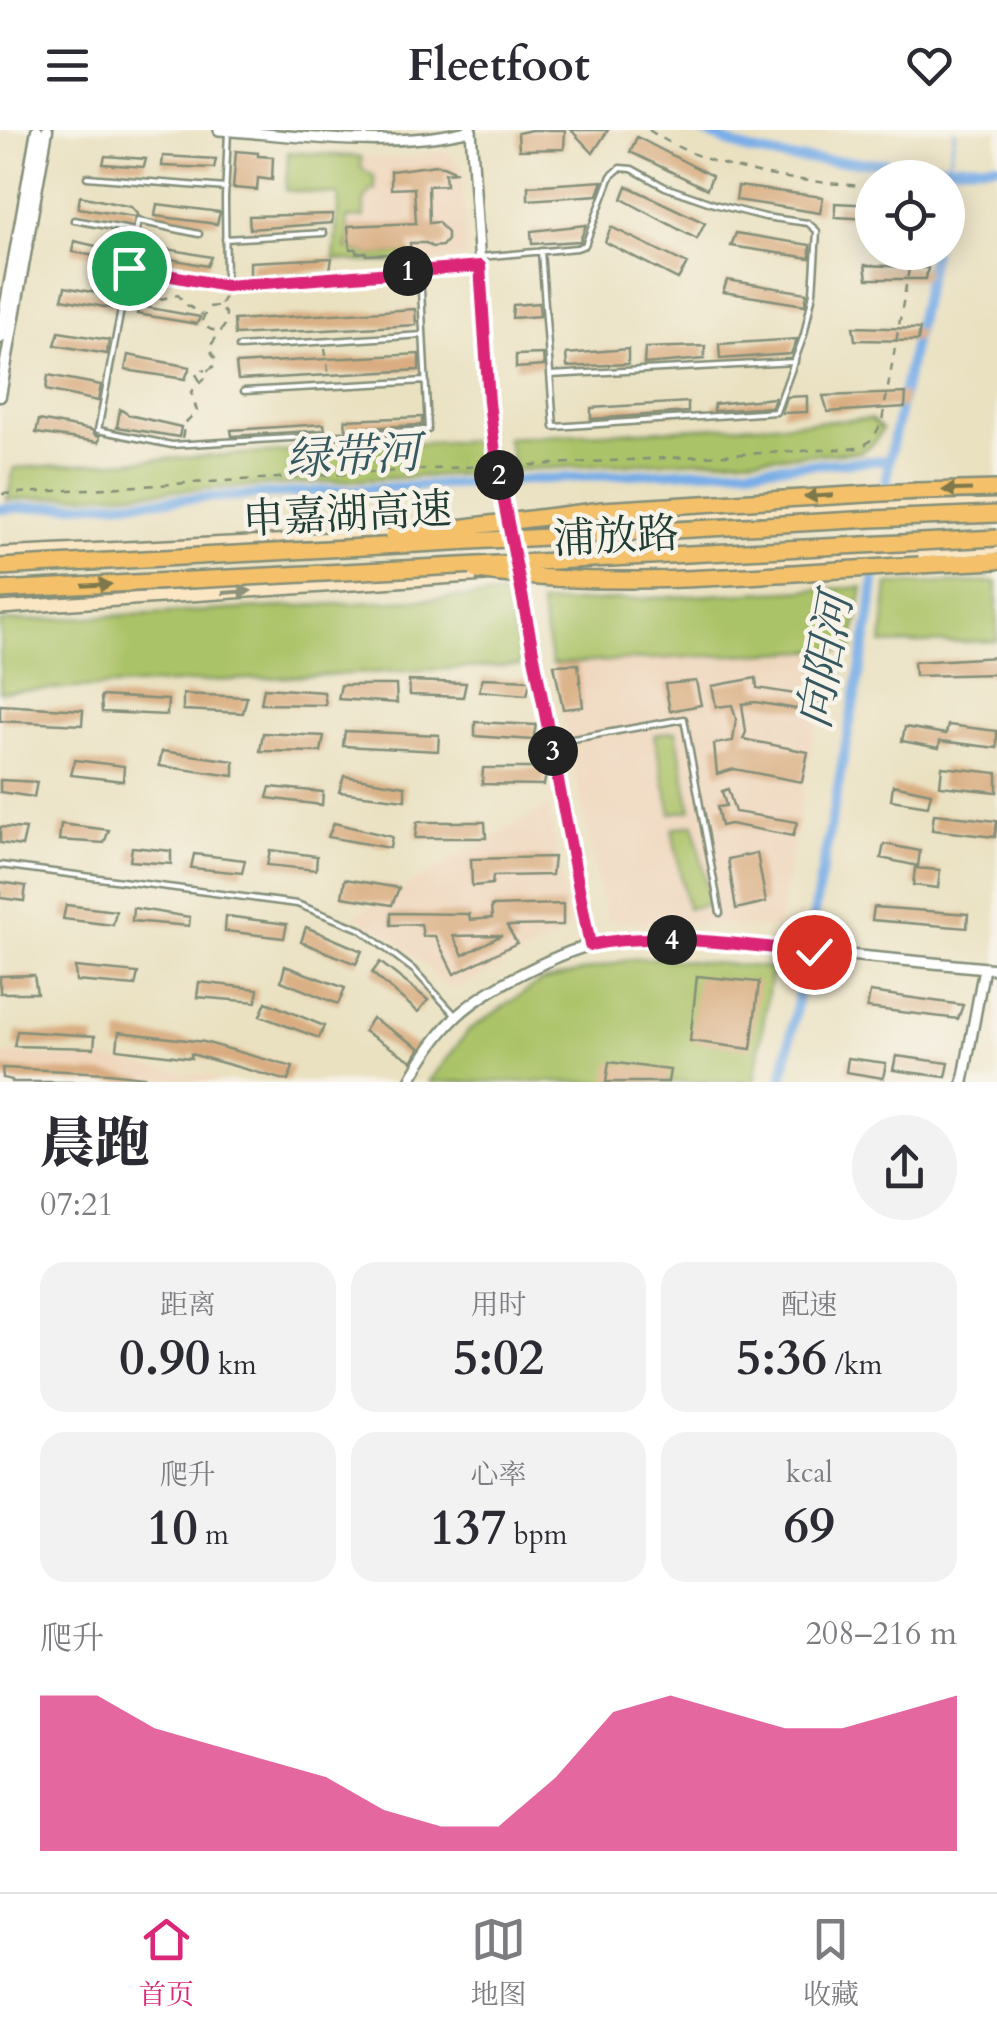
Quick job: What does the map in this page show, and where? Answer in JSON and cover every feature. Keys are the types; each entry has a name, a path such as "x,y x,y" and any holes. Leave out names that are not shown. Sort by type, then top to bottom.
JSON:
{"highway":[{"path":"325,549 388,537 602,510 997,488"},
{"name":"申嘉湖高速","path":"0,567 997,514"},
{"name":"申嘉湖高速","path":"0,590 997,538"},
{"path":"438,566 531,579 634,581 997,562"}],"main road":[{"path":"0,554 997,505"},
{"name":"浦放路","path":"0,608 518,573 997,548"}],"street":[{"path":"0,338 37,130"},
{"path":"0,396 47,130"},
{"path":"223,130 406,140 471,130 496,461 590,945"},
{"path":"409,1082 456,1016 497,987 590,945 612,940 700,942 997,969"},
{"path":"963,1082 984,968"}],"lane":[{"path":"223,130 228,286"},
{"path":"129,268 228,286 420,270 542,251 578,248 585,245 611,176 620,168 632,169 665,187 714,204 808,223 817,230 813,293 795,362 776,412 554,427 542,251"},
{"path":"87,177 226,188"},
{"path":"74,220 136,231"},
{"path":"198,234 138,221 98,430 172,445 428,430 420,270"},
{"path":"225,239 324,233"},
{"path":"239,347 424,334"},
{"path":"550,375 795,362"},
{"path":"244,391 426,382"},
{"path":"552,743 684,719 720,913"},
{"path":"0,865 297,904 360,929 416,972 456,1016"}],"path":[{"path":"650,130 714,162 746,172 855,186"},
{"path":"127,281 160,299 178,294 203,314"},
{"path":"220,331 207,328 203,314 208,307 219,306 228,294 228,286"},
{"path":"206,372 214,366 216,358 209,348 226,319 219,306"},
{"path":"325,341 328,386"},
{"path":"200,382 198,370 206,372"},
{"path":"181,444 185,423 197,411 191,392 206,378 206,372"},
{"path":"2,494 484,466"}],"shaded area":[{"path":"443,152 462,168 466,259 403,263 334,259 341,156 404,158"},
{"path":"829,650 778,929 606,919 552,664"},
{"path":"548,806 569,921 568,930 560,936 465,986 450,989 383,931 354,916"},
{"path":"0,1054 111,1060 228,1082 0,1082"}],"green space":[{"path":"288,152 361,157 361,168 374,176 375,190 364,201 364,217 347,218 346,249 366,255 410,253 411,262 334,259 339,195 286,190"},
{"path":"871,419 882,429 874,443 860,452 515,470 507,438"},
{"path":"478,440 485,473 7,500 14,468"},
{"path":"997,582 997,641 882,644 888,584"},
{"path":"863,587 852,649 552,664 540,604"},
{"path":"507,595 521,665 0,692 0,622"},
{"path":"676,731 691,810 671,813 654,735"},
{"path":"694,824 710,905 687,908 672,829"},
{"path":"632,959 772,968 754,1082 429,1082 469,1030 540,982"}],"building":[{"path":"565,130 564,149 519,150 518,133"},
{"path":"571,130 608,130 593,153"},
{"path":"637,137 712,176 707,189 630,152"},
{"path":"236,151 273,157 272,180 258,178 257,190 233,188"},
{"path":"105,156 146,159 144,167 103,164"},
{"path":"163,156 216,159 214,168 162,166"},
{"path":"436,165 457,172 445,173 446,185 428,186 429,223 438,222 447,233 442,246 410,243 410,253 366,255 350,249 348,226 416,223 414,188 391,189 391,171"},
{"path":"603,181 598,195 528,200 528,186"},
{"path":"627,186 705,223 697,239 622,199"},
{"path":"738,186 823,197 820,213 736,200"},
{"path":"80,196 131,207 138,215 78,208"},
{"path":"835,203 855,204 855,218 835,217"},
{"path":"157,204 220,212 217,224 155,216"},
{"path":"333,214 332,223 250,229 249,216"},
{"path":"586,225 580,241 532,244 531,231"},
{"path":"611,227 687,264 678,279 605,242"},
{"path":"736,233 810,245 810,258 731,246"},
{"path":"74,241 126,253 125,261 72,252"},
{"path":"145,245 211,257 207,266 145,254"},
{"path":"332,258 330,270 250,276 250,262"},
{"path":"866,270 928,270 926,279 867,279"},
{"path":"727,280 807,293 805,305 723,292"},
{"path":"65,287 118,297 115,309 62,299"},
{"path":"539,303 540,316 512,318 513,305"},
{"path":"139,306 200,317 197,324 137,314"},
{"path":"415,309 416,325 235,335 234,320"},
{"path":"853,327 920,329 918,341 855,340"},
{"path":"59,332 109,340 107,354 55,345"},
{"path":"797,339 791,354 720,359 719,344"},
{"path":"705,346 704,359 644,364 645,348"},
{"path":"628,349 628,364 567,367 566,354"},
{"path":"419,354 419,370 238,380 236,364"},
{"path":"543,354 544,366 516,368 516,355"},
{"path":"128,355 190,367 185,379 125,370"},
{"path":"48,375 101,385 98,401 46,390"},
{"path":"906,393 905,407 828,412 823,396"},
{"path":"807,396 807,412 782,413 787,397"},
{"path":"775,398 772,407 714,411 714,404"},
{"path":"688,402 688,412 591,419 591,408"},
{"path":"120,409 129,415 181,427 179,437 117,427"},
{"path":"422,417 422,425 346,429 345,420"},
{"path":"39,420 92,430 100,436 99,442 36,433"},
{"path":"324,424 325,430 232,436 231,430"},
{"path":"997,657 997,674 915,676 914,662"},
{"path":"578,664 583,707 563,709 554,665"},
{"path":"483,678 530,680 527,695 479,691"},
{"path":"756,678 757,688 820,698 815,712 755,702 742,704 746,732 743,739 808,752 802,782 734,769 717,774 714,744 733,741 736,719 732,705 716,707 712,686"},
{"path":"409,681 466,683 463,697 410,695"},
{"path":"696,681 701,705 670,711 665,684"},
{"path":"341,685 396,685 397,703 338,699"},
{"path":"264,688 324,692 326,705 261,704"},
{"path":"183,694 247,697 243,713 183,710"},
{"path":"101,696 168,700 167,715 102,712"},
{"path":"0,705 83,710 82,725 0,721"},
{"path":"475,722 536,725 533,740 475,736"},
{"path":"948,725 997,731 997,748 940,741 939,748 902,741 905,727 946,734"},
{"path":"345,731 439,735 438,751 343,746"},
{"path":"263,733 324,736 321,752 260,751"},
{"path":"162,751 234,761 234,776 159,766"},
{"path":"75,760 124,766 123,781 71,775"},
{"path":"942,767 997,773 997,792 940,786"},
{"path":"483,768 547,768 544,785 482,784"},
{"path":"344,776 405,786 405,800 339,792"},
{"path":"0,780 37,782 34,797 0,792"},
{"path":"893,785 931,793 928,806 891,800"},
{"path":"270,787 323,792 322,805 267,798"},
{"path":"728,789 735,812 797,822 793,836 730,824 721,826 717,807 726,806 722,791"},
{"path":"934,814 997,821 995,837 932,830"},
{"path":"417,822 485,822 486,838 415,838"},
{"path":"334,823 392,837 390,848 328,837"},
{"path":"61,824 109,830 104,843 59,840"},
{"path":"0,827 26,829 22,846 0,843"},
{"path":"884,844 920,851 918,866 881,858"},
{"path":"132,847 171,851 171,864 130,861"},
{"path":"270,850 317,856 316,870 267,865"},
{"path":"757,853 766,902 736,909 728,859"},
{"path":"194,854 245,860 242,873 191,868"},
{"path":"554,857 552,875 493,876 492,884 472,886 471,859"},
{"path":"915,868 940,870 938,888 913,885"},
{"path":"345,879 399,888 392,905 342,897"},
{"path":"0,882 26,886 24,901 0,898"},
{"path":"563,904 563,925 507,926 517,943 454,974 435,936 423,936 421,924 391,925 391,913 469,914 470,920 492,918 491,906","holes":["502,935 463,955 453,936"]},
{"path":"66,905 116,911 113,925 63,919"},
{"path":"874,907 968,914 967,928 872,920"},
{"path":"133,908 190,917 189,926 132,921"},
{"path":"226,916 287,924 284,938 225,931"},
{"path":"306,927 362,951 356,964 301,942"},
{"path":"380,962 428,1000 418,1012 372,973"},
{"path":"285,966 345,988 338,1004 281,981"},
{"path":"75,967 138,973 135,986 76,981"},
{"path":"34,975 37,993 0,993 0,976"},
{"path":"697,976 759,982 751,1049 690,1041"},
{"path":"199,982 258,989 256,1002 197,997"},
{"path":"870,992 963,1005 958,1019 867,1008"},
{"path":"266,1002 324,1026 319,1038 260,1016"},
{"path":"372,1018 420,1048 412,1061 364,1031"},
{"path":"17,1031 95,1036 94,1048 14,1046"},
{"path":"119,1032 204,1042 293,1067 288,1081 191,1054 191,1058 117,1049"},
{"path":"896,1056 949,1063 946,1077 893,1070"},
{"path":"848,1058 886,1063 883,1078 846,1072"},
{"path":"609,1062 670,1070 668,1082 606,1082"},
{"path":"2,1068 108,1073 145,1077 145,1082 12,1082 3,1078"}],"waterway":[{"path":"699,130 747,150 793,159 997,165"},
{"path":"950,160 955,130"},
{"name":"向阳河","path":"885,497 889,460 929,270"},
{"name":"绿带河","path":"0,509 889,460"},
{"name":"向阳河","path":"782,1082 870,617 876,563"}],"route":[{"path":"129,268 226,286 480,266 496,461 590,945 638,939 814,952"}]}
